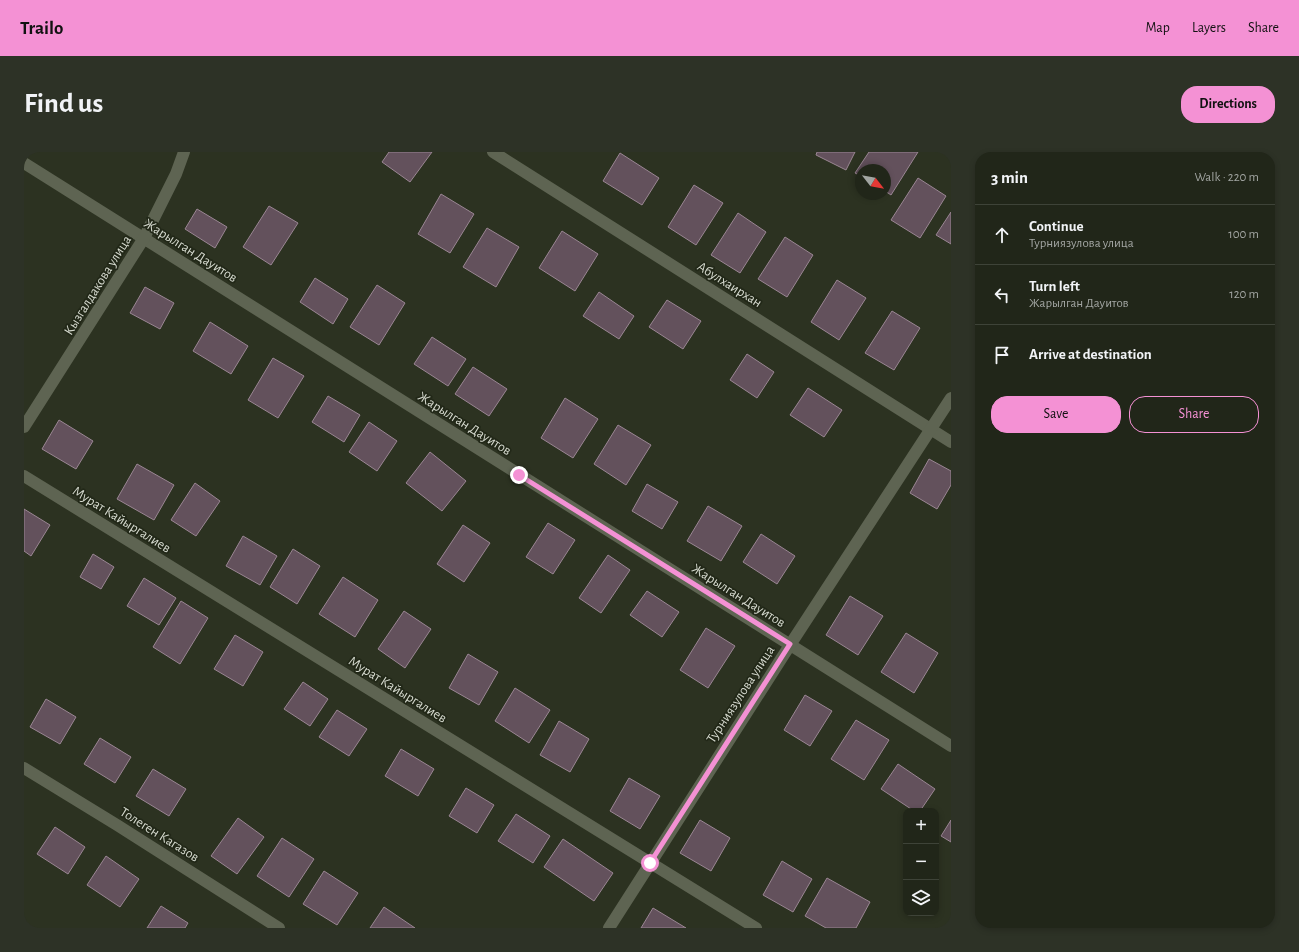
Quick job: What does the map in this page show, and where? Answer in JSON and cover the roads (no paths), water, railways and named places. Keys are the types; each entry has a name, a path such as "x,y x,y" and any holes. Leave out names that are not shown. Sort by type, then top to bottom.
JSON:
{"street":[{"name":"Кызгалдакова улица","path":"24,427 144,238 176,174 184,152"},
{"name":"Абулхаирхан","path":"493,152 951,442"},
{"name":"Жарылган Дауитов","path":"24,163 951,746"},
{"name":"Турниязулова улица","path":"609,928 790,644 951,398"},
{"name":"Мурат Кайыргалиев","path":"24,476 756,928"},
{"name":"Толеген Кагазов","path":"24,768 279,928"}]}
